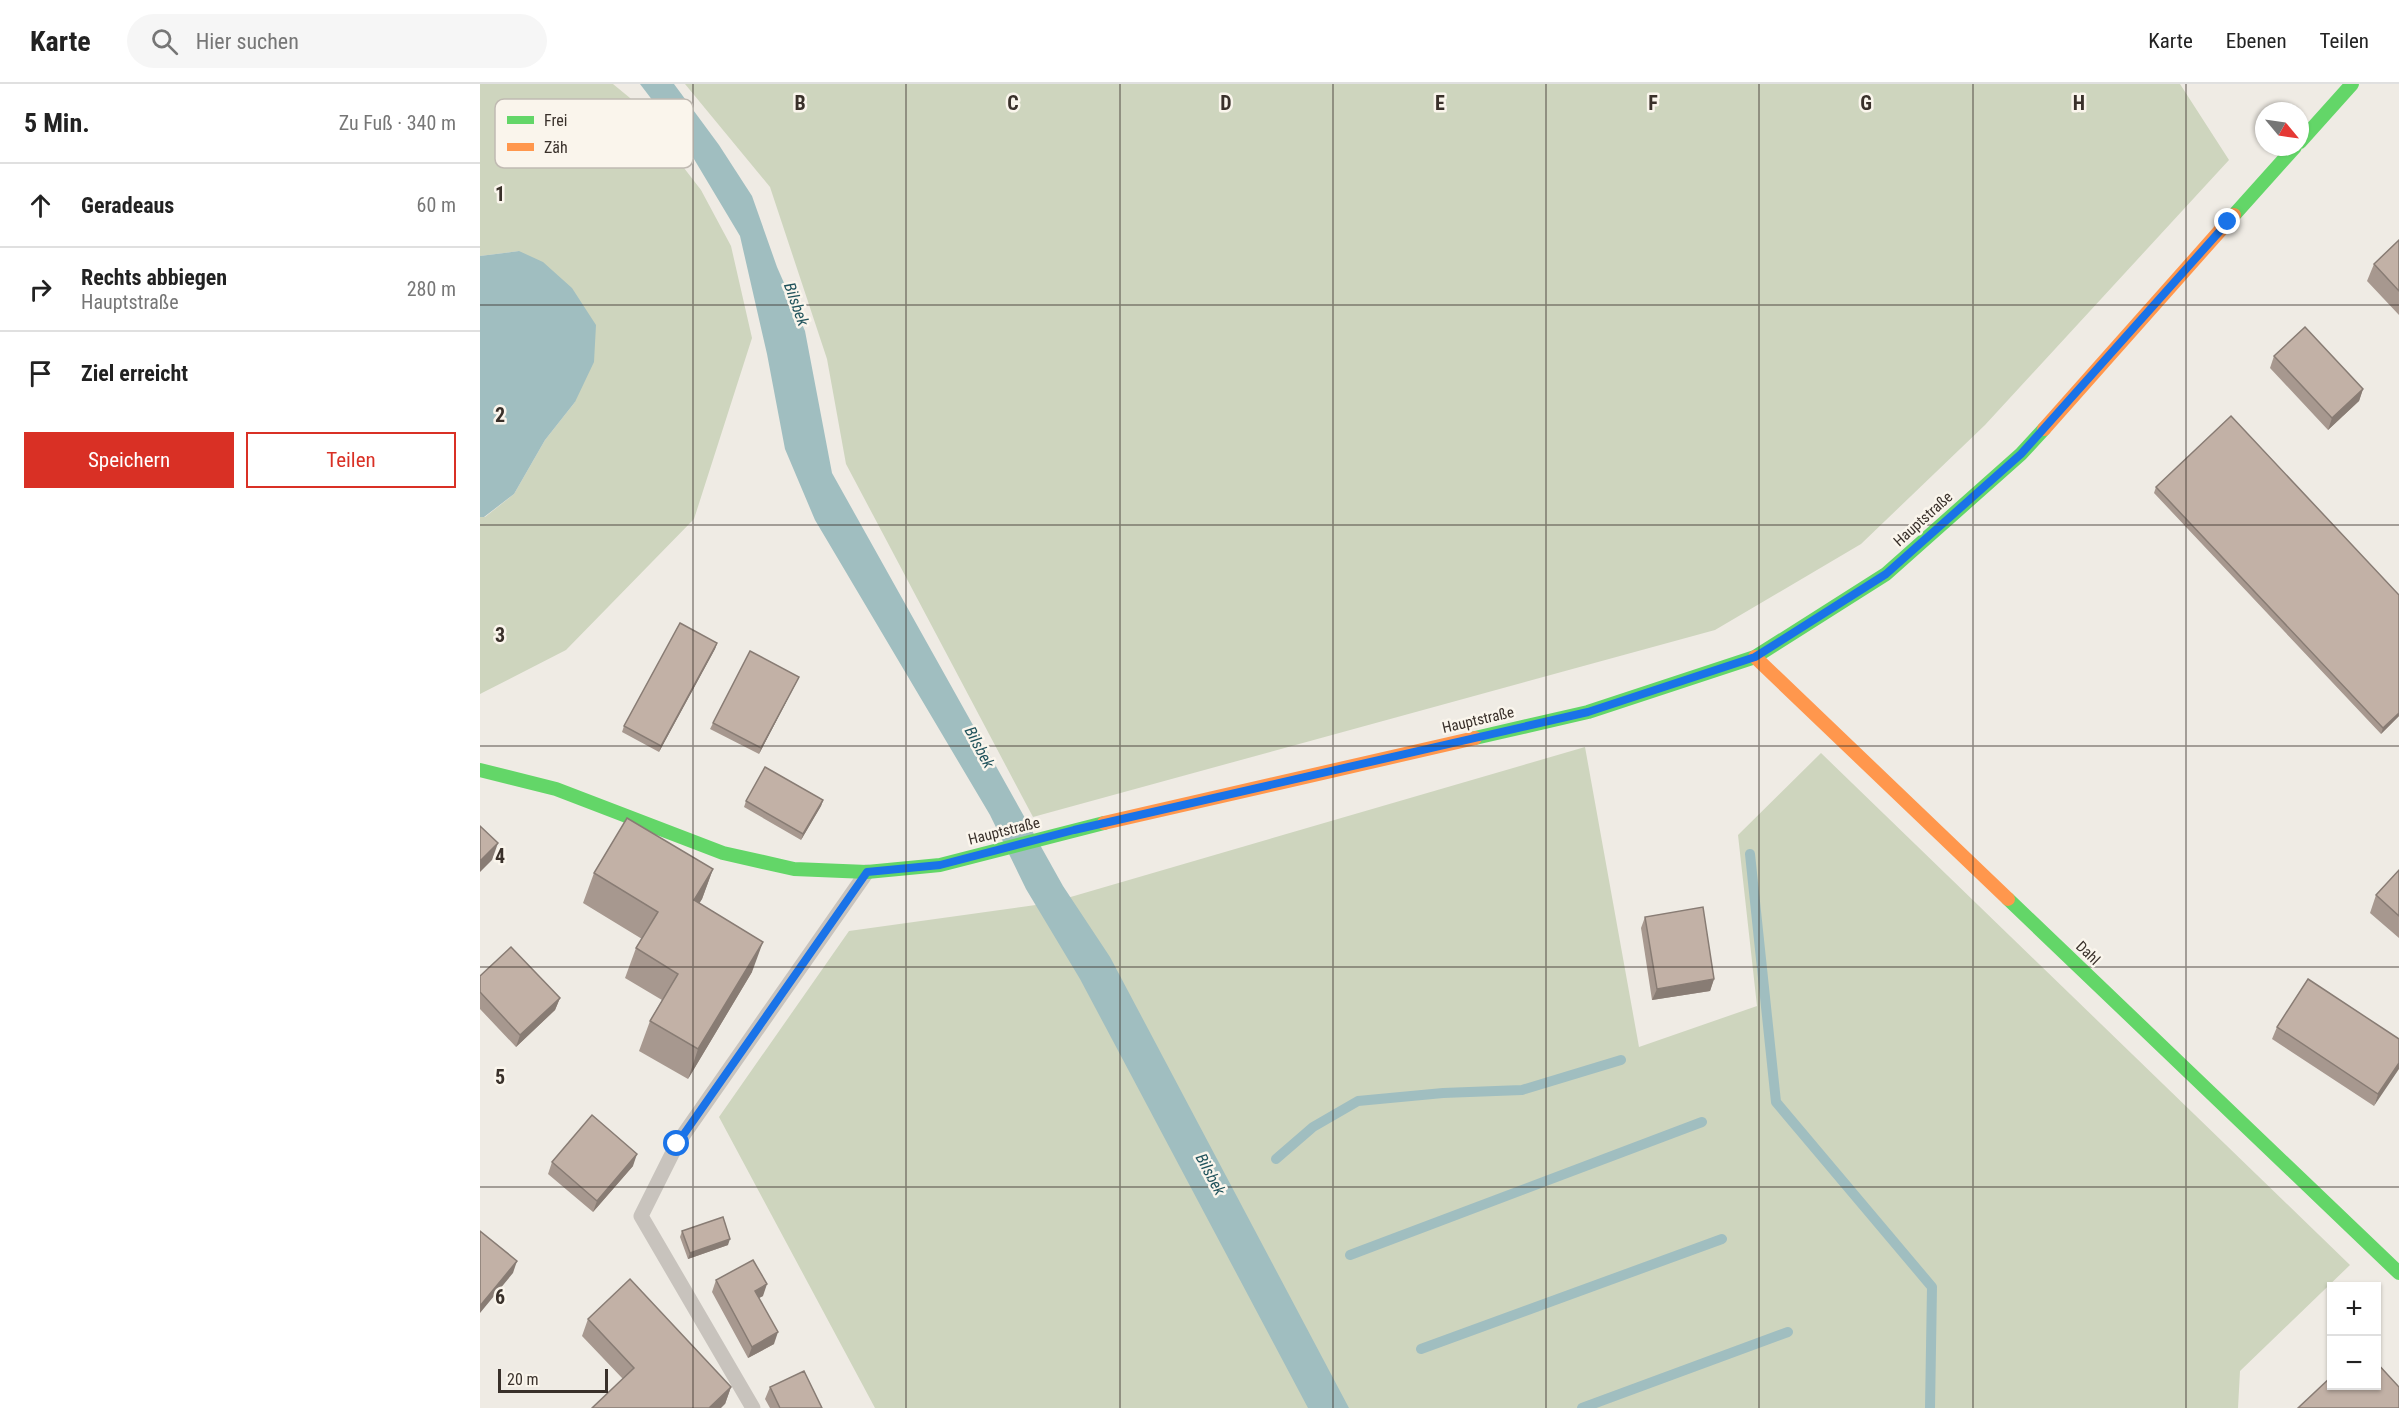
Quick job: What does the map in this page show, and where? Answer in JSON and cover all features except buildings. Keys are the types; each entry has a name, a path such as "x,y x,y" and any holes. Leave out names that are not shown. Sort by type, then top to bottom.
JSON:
{"main road":[{"path":"2309,132 2352,84"},
{"name":"Hauptstraße","path":"480,770 556,789 723,853 794,869 867,872 940,865 1074,830 1588,712 1755,657 1886,574 2021,454 2287,156"},
{"name":"Dahl","path":"1755,657 2399,1273"}],"lane":[{"path":"753,1408 641,1216 677,1144 867,872"}],"green space":[{"path":"480,84 613,84 631,99 495,99 495,168 684,168 701,190 731,246 752,338 694,519 566,650 480,694 480,517 485,517 514,494 545,440 575,402 519,251 480,256"},
{"path":"685,84 2180,84 2229,160 1985,425 1861,544 1715,630 1033,817 846,464 827,359 770,187"},
{"path":"1585,747 1639,1047 1757,1006 1738,835 1821,753 2350,1265 2332,1282 2327,1282 2327,1287 2240,1371 2238,1408 875,1408 719,1117 849,931 1050,903"}],"water":[{"path":"640,84 674,84 685,99 651,99"},
{"name":"Bilsbek","path":"693,110 752,196 777,267 805,331 832,473 1063,886 1110,957 1349,1408 1308,1408 1080,979 1026,889 990,815 815,520 785,449 767,354 740,236 693,157"},
{"path":"519,251 543,262 572,288 596,325 594,362 575,402 545,440 514,494 484,517 480,517 480,256"}],"waterway":[{"path":"1750,854 1776,1102 1932,1287 1930,1408"},
{"path":"1276,1159 1313,1127 1358,1101 1443,1093 1522,1090 1621,1060"},
{"path":"1350,1255 1702,1122"},
{"path":"1421,1349 1722,1239"},
{"path":"1582,1408 1788,1332"}],"traffic: fast":[{"path":"2309,132 2352,84"},
{"path":"2234,215 2287,156"},
{"path":"1475,738 1588,712 1755,657 1886,574 2021,454 2044,429"},
{"path":"480,770 556,789 723,853 794,869 867,872 940,865 1104,823"},
{"path":"2008,899 2399,1273"}],"traffic: slow":[{"path":"2044,429 2234,215"},
{"path":"1755,657 2008,899"},
{"path":"1104,823 1475,738"}],"route":[{"path":"677,1144 867,872 940,865 1074,830 1588,712 1755,657 1886,574 2021,454 2228,222"}]}
